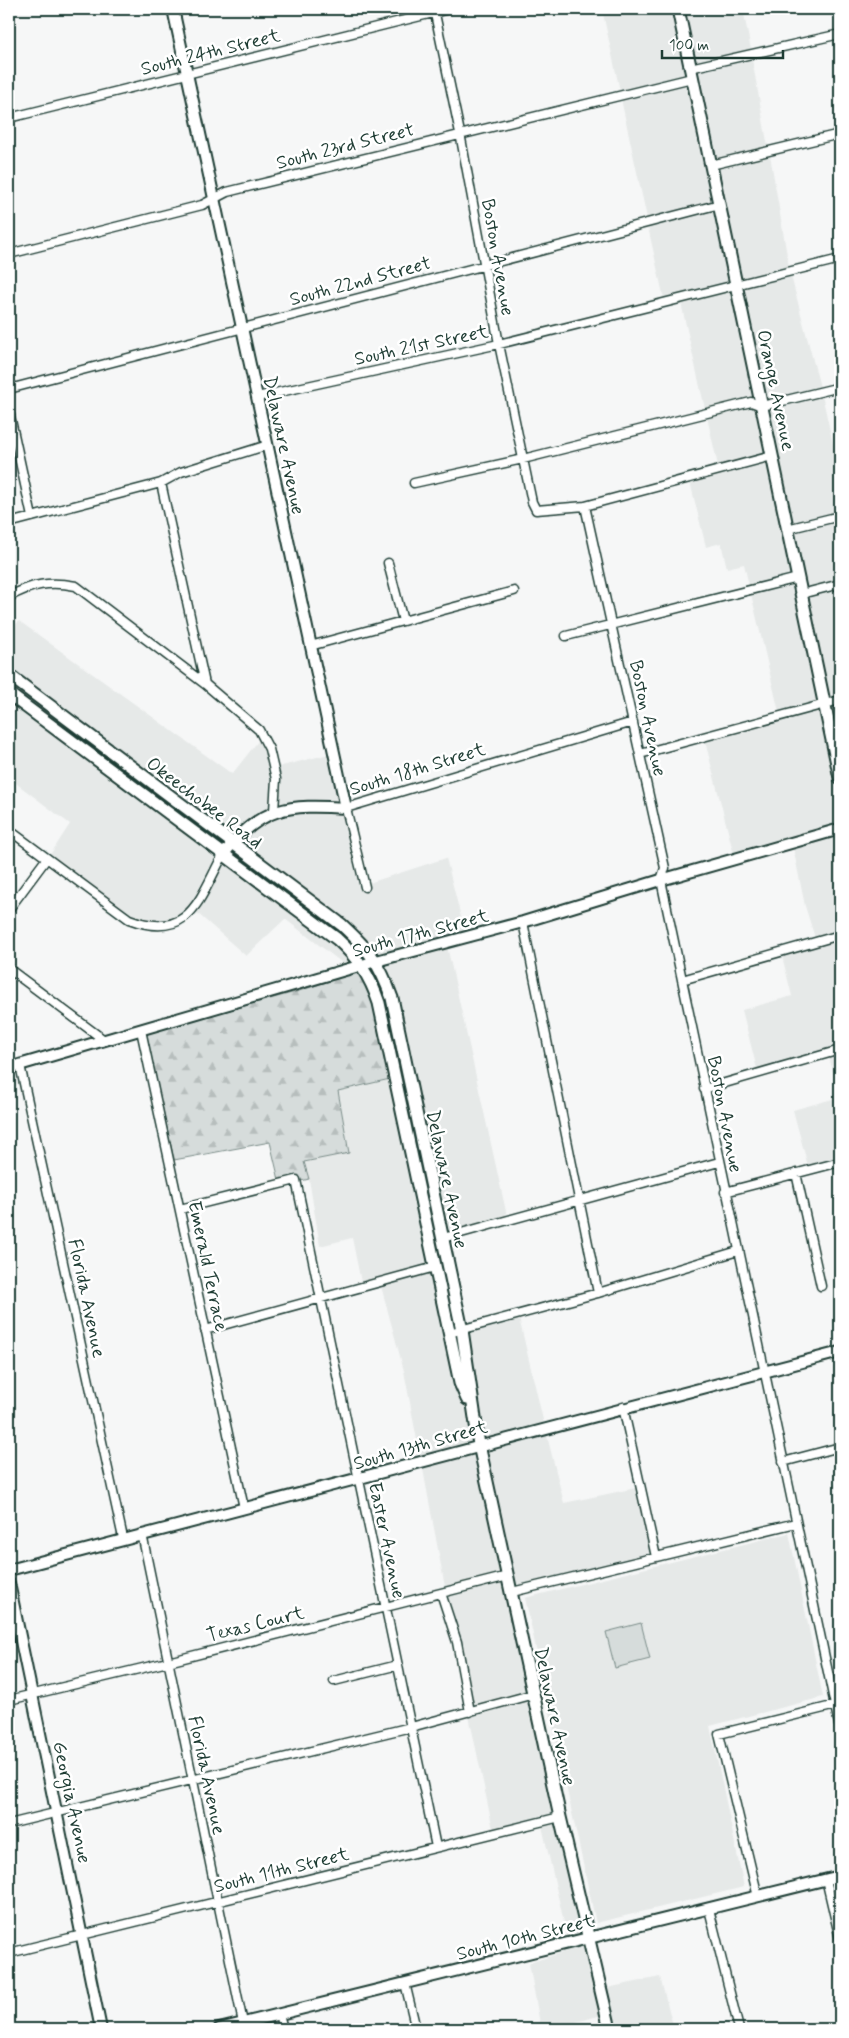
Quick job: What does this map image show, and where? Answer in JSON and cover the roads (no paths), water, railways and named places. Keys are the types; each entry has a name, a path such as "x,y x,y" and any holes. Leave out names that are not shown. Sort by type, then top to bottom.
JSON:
{"main road":[{"name":"Orange Avenue","path":"678,9 840,778"},
{"name":"Okeechobee Road","path":"9,676 231,844 342,925 368,949 376,961"},
{"name":"Okeechobee Road","path":"9,694 337,939 362,965"},
{"name":"Delaware Avenue","path":"376,961 392,998 462,1330 472,1409 560,1817 610,2029"},
{"name":"Delaware Avenue","path":"362,965 370,978 379,1003 460,1383 472,1409"}],"street":[{"name":"Delaware Avenue","path":"173,9 310,646 365,887"},
{"name":"South 24th Street","path":"9,118 434,11 449,9"},
{"name":"Boston Avenue","path":"434,11 460,133 499,344 532,502 536,510 585,506 665,868 660,880 763,1371 838,1704 840,1729"},
{"name":"South 23rd Street","path":"9,254 202,205 215,200 227,192 840,34"},
{"path":"711,165 840,134"},
{"name":"South 22nd Street","path":"9,389 720,204"},
{"name":"South 21st Street","path":"257,397 499,344 840,259"},
{"path":"414,483 523,459 751,402 762,406 840,386"},
{"path":"9,411 32,517"},
{"path":"9,523 161,483 180,472 268,445"},
{"path":"585,506 772,456"},
{"path":"161,483 205,684"},
{"path":"788,529 840,516"},
{"path":"388,563 403,622"},
{"path":"566,636 798,578"},
{"path":"9,598 21,590 40,583 60,582 76,586 205,684 259,730 269,749 276,779 274,811"},
{"path":"801,594 840,584"},
{"path":"310,646 514,591"},
{"path":"640,754 840,700"},
{"name":"South 18th Street","path":"223,855 231,844 249,828 274,811 306,806 346,808 633,722"},
{"path":"9,830 129,919 147,926 164,926 178,922 194,908 223,855"},
{"name":"South 17th Street","path":"9,1068 362,965 523,922 660,880 840,830"},
{"path":"9,909 47,858"},
{"path":"523,922 598,1293"},
{"path":"682,980 840,935"},
{"path":"9,969 104,1040"},
{"name":"Emerald Terrace","path":"140,1030 244,1508"},
{"path":"704,1089 840,1050"},
{"name":"Florida Avenue","path":"20,1065 123,1538"},
{"path":"443,1238 719,1162"},
{"path":"725,1192 840,1162"},
{"path":"796,1174 821,1286"},
{"name":"Easter Avenue","path":"180,1209 296,1180 436,1847"},
{"path":"449,1333 598,1293 738,1251"},
{"path":"205,1330 435,1267"},
{"name":"South 13th Street","path":"9,1570 123,1538 358,1480 385,1470 840,1352"},
{"path":"623,1407 656,1557"},
{"path":"783,1462 840,1447"},
{"path":"512,1592 796,1523"},
{"name":"Florida Avenue","path":"142,1534 243,2023"},
{"name":"Texas Court","path":"9,1700 508,1576"},
{"name":"Georgia Avenue","path":"9,1583 102,2029"},
{"path":"441,1592 457,1642 470,1712"},
{"path":"334,1681 398,1665"},
{"path":"9,1824 56,1811 411,1727 534,1694"},
{"path":"758,1897 719,1734 838,1704"},
{"name":"South 11th Street","path":"9,1953 560,1817"},
{"name":"South 10th Street","path":"218,2029 840,1876"},
{"path":"826,1879 840,1939"},
{"path":"709,1909 739,2029"},
{"path":"405,1983 416,2029"},
{"path":"279,2014 283,2029"}]}
